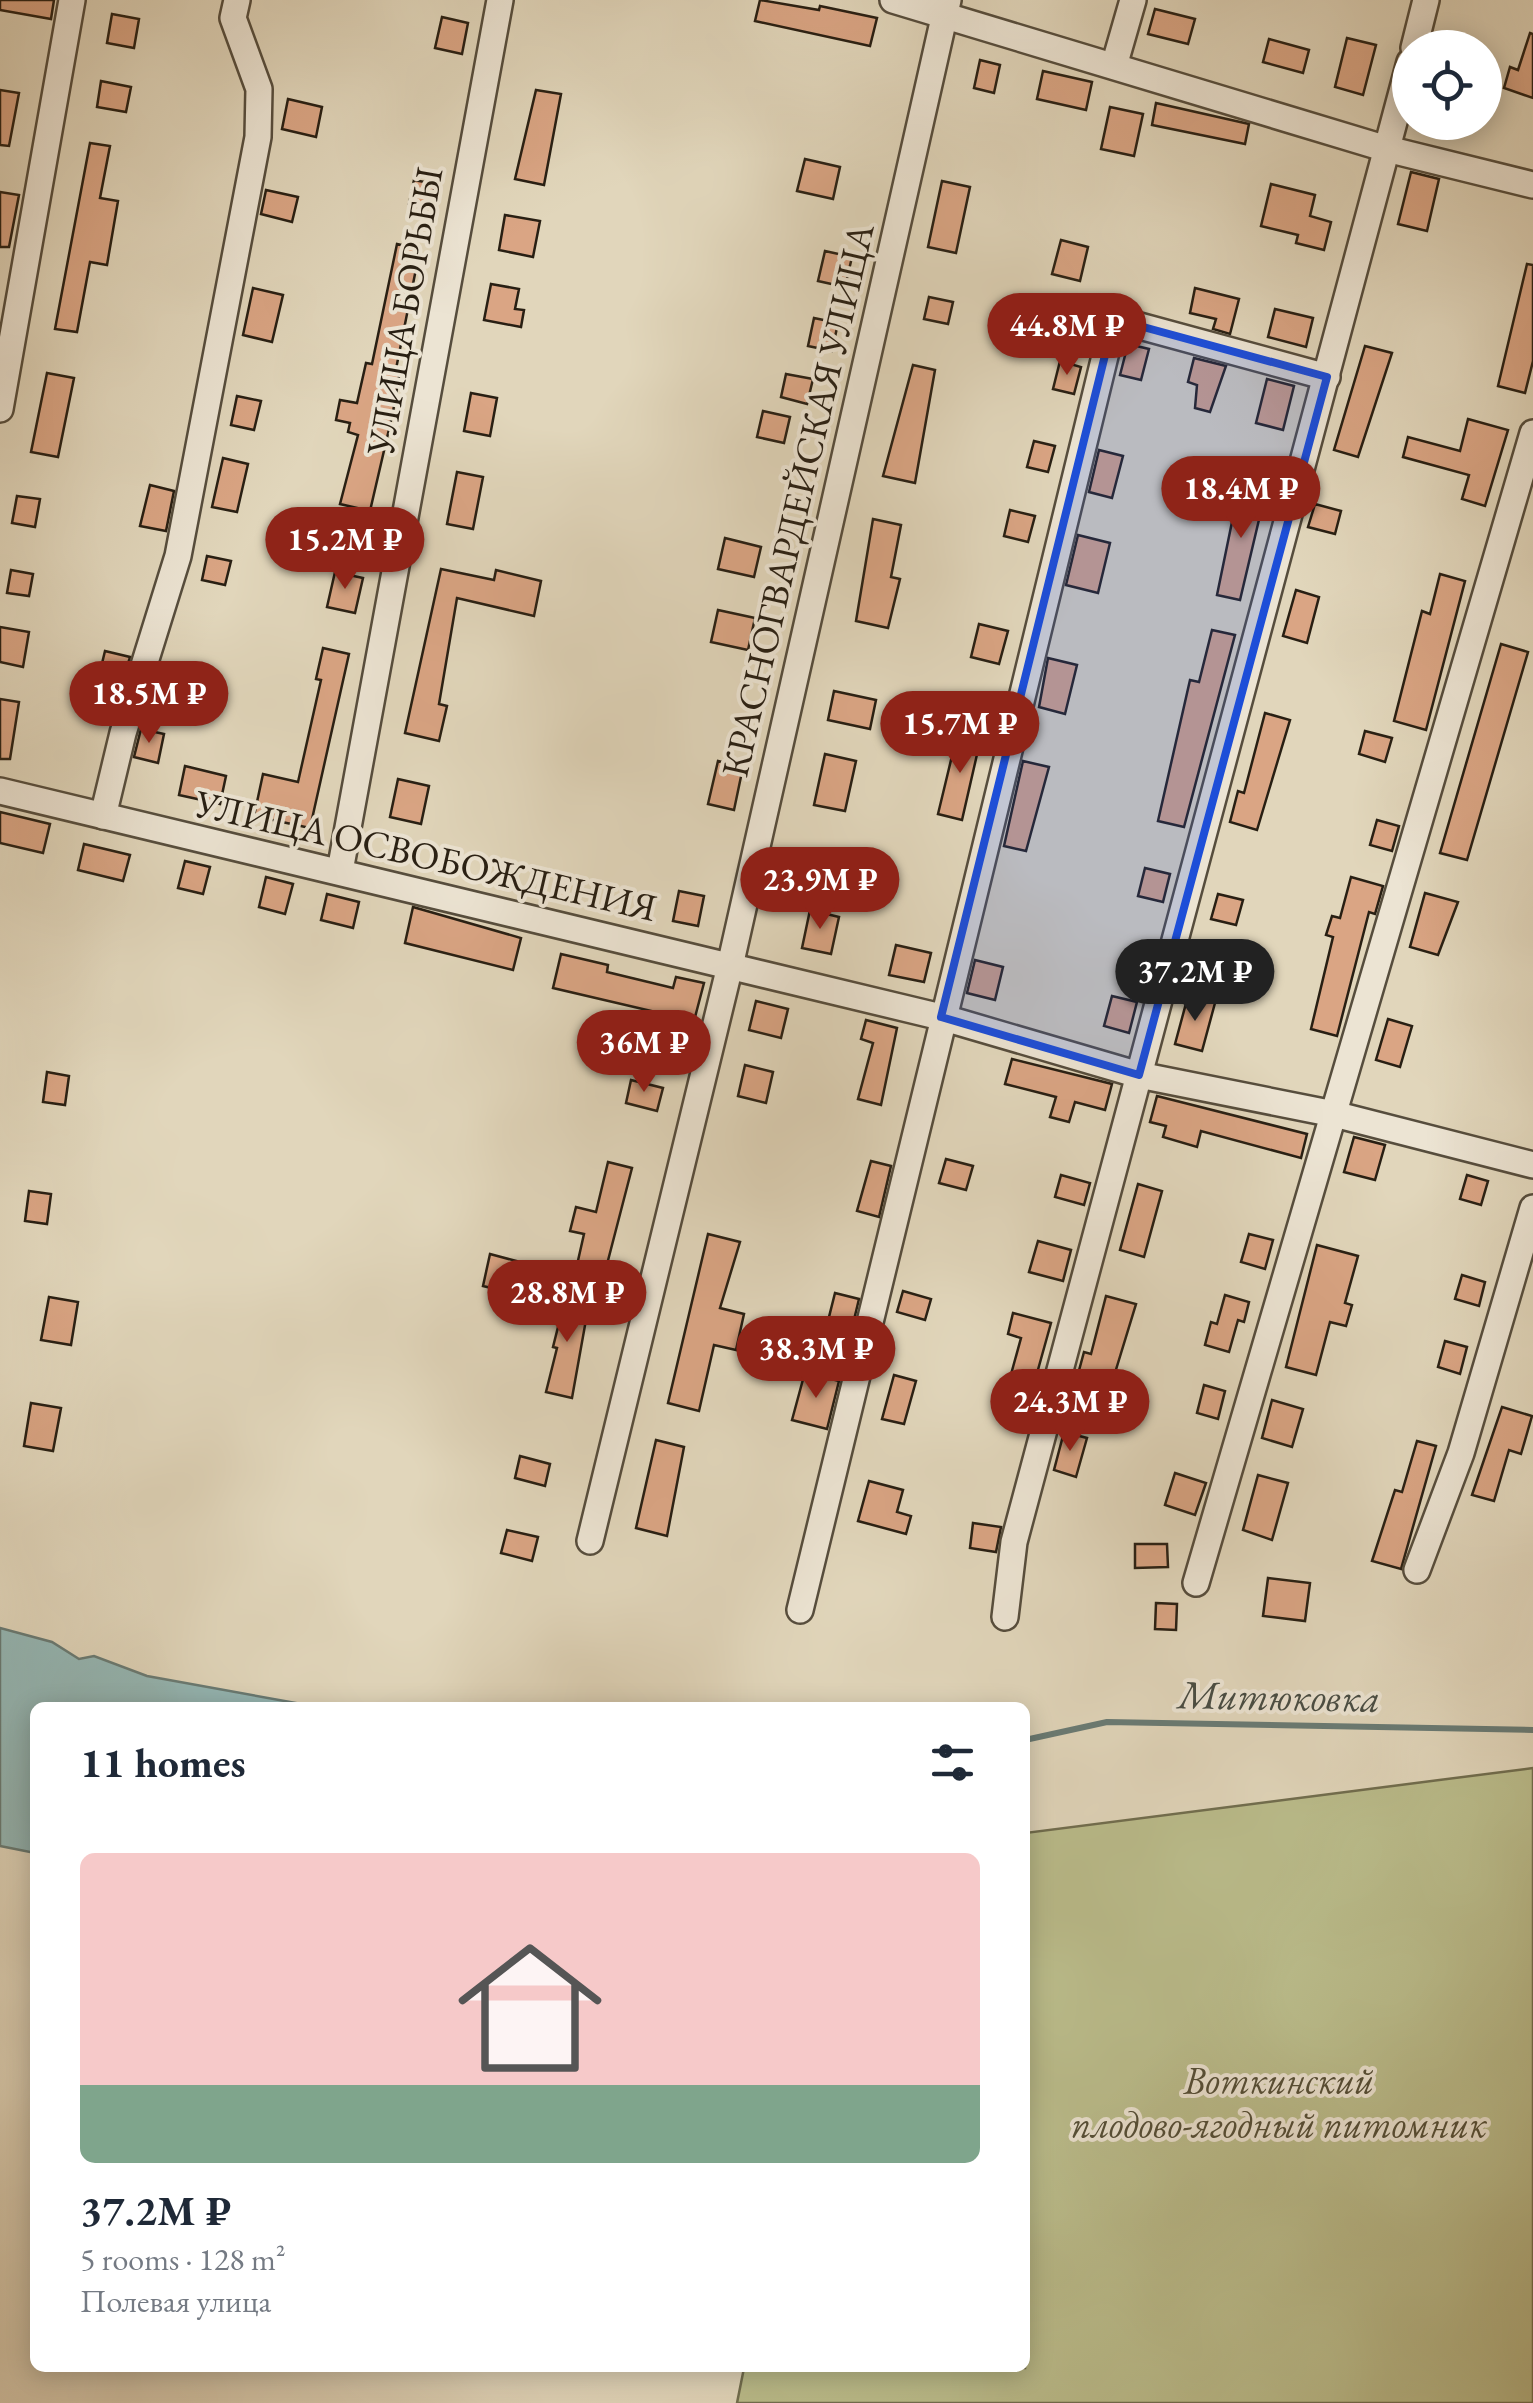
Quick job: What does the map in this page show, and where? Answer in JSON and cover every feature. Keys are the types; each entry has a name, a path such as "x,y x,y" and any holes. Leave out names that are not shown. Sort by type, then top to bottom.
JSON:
{"street":[{"path":"0,409 72,0"},
{"path":"103,816 123,733 178,556 258,137 259,90 233,18 236,0"},
{"name":"УЛИЦА БОРЬБЫ","path":"340,871 500,0"},
{"path":"892,0 947,7 1114,66 1387,149 1533,185"},
{"path":"1114,66 1133,0"},
{"path":"1418,30 1426,0"},
{"name":"КРАСНОГВАРДЕЙСКАЯ УЛИЦА","path":"590,1541 730,966 947,7"},
{"path":"1006,1617 1014,1542 1392,130"},
{"path":"800,1610 941,1017 1114,319 1328,377"},
{"path":"1196,1584 1533,433"},
{"name":"УЛИЦА ОСВОБОЖДЕНИЯ","path":"0,791 941,1017 1139,1074 1334,1114 1533,1164"},
{"path":"1417,1570 1461,1453 1533,1208"}],"highlighted area":[{"path":"1114,319 1327,377 1139,1075 941,1017"}],"green space":[{"name":"Воткинский плодово-ягодный питомник","path":"1533,1768 1533,2403 737,2403 743,2372 1030,2372 1030,1832"}],"water":[{"path":"0,1628 52,1642 79,1659 94,1656 147,1676 290,1702 30,1702 30,1852 0,1846"}],"building":[{"path":"0,0 54,0 51,19 0,10"},
{"path":"760,0 819,10 820,6 877,18 870,46 755,21"},
{"path":"1155,9 1195,19 1188,44 1148,34"},
{"path":"112,14 139,19 134,48 107,43"},
{"path":"442,17 468,23 462,54 435,48"},
{"path":"1530,33 1533,98 1504,88 1510,67 1518,70"},
{"path":"1347,38 1376,45 1363,95 1335,87"},
{"path":"1269,39 1309,50 1303,73 1263,62"},
{"path":"980,60 1000,65 994,93 974,88"},
{"path":"1043,71 1092,82 1086,110 1037,99"},
{"path":"101,81 131,87 126,112 97,107"},
{"path":"0,90 19,93 9,146 0,145"},
{"path":"536,90 561,94 544,185 515,179"},
{"path":"288,99 322,107 316,137 282,129"},
{"path":"1156,103 1249,124 1245,144 1152,125"},
{"path":"1110,107 1143,114 1134,156 1101,149"},
{"path":"90,143 110,146 100,198 118,201 107,265 90,262 77,332 55,329"},
{"path":"805,159 840,167 833,199 797,191"},
{"path":"1411,172 1439,179 1427,231 1398,224"},
{"path":"414,180 435,184 430,208 409,204"},
{"path":"942,181 970,187 956,253 928,247"},
{"path":"1271,184 1315,195 1310,216 1331,222 1324,250 1296,243 1298,235 1261,226"},
{"path":"266,190 298,197 292,222 261,214"},
{"path":"0,192 19,195 9,247 0,247"},
{"path":"505,215 540,221 533,257 499,250"},
{"path":"1061,240 1088,247 1080,281 1052,274"},
{"path":"397,244 420,249 396,369 400,370 393,412 370,511 340,504 358,435 348,432 350,423 336,420 340,400 357,403 366,363 372,364"},
{"path":"825,251 852,257 845,287 818,281"},
{"path":"1527,264 1533,265 1533,361 1525,393 1498,386"},
{"path":"491,284 519,289 515,309 524,310 521,327 484,320"},
{"path":"253,288 283,295 272,342 243,335"},
{"path":"1195,288 1239,299 1230,334 1213,329 1216,319 1190,313"},
{"path":"929,297 953,302 948,324 924,319"},
{"path":"1275,309 1313,318 1306,347 1268,337"},
{"path":"814,318 838,323 832,351 808,346"},
{"path":"1128,344 1149,349 1141,380 1120,375"},
{"path":"1365,346 1392,353 1358,457 1334,450"},
{"path":"1194,358 1226,366 1210,412 1195,408 1197,385 1188,382"},
{"path":"1060,361 1081,367 1074,394 1053,389"},
{"path":"913,365 935,370 915,483 883,476"},
{"path":"47,373 74,378 58,457 31,452"},
{"path":"786,374 813,379 807,404 781,397"},
{"path":"1267,379 1294,386 1283,430 1256,423"},
{"path":"471,393 497,398 490,436 464,431"},
{"path":"237,396 261,401 254,430 231,425"},
{"path":"763,411 790,417 784,443 757,437"},
{"path":"1468,419 1508,430 1485,506 1462,499 1469,475 1403,457 1408,437 1460,451"},
{"path":"1034,441 1055,446 1048,472 1027,467"},
{"path":"1099,450 1123,456 1112,498 1089,492"},
{"path":"223,458 248,464 237,512 212,507"},
{"path":"457,472 483,477 473,529 447,524"},
{"path":"1240,483 1266,490 1240,600 1217,595"},
{"path":"150,485 174,491 166,531 140,526"},
{"path":"17,496 40,499 35,527 12,523"},
{"path":"1315,504 1341,511 1335,534 1308,527"},
{"path":"1010,510 1035,516 1028,542 1004,536"},
{"path":"873,519 901,525 891,577 900,579 888,628 856,621"},
{"path":"1078,535 1110,543 1098,593 1066,585"},
{"path":"725,538 761,547 754,577 718,569"},
{"path":"207,556 231,561 225,585 202,580"},
{"path":"441,569 494,580 496,570 541,581 534,616 457,598 439,704 447,706 439,741 405,733"},
{"path":"11,570 33,574 29,596 7,593"},
{"path":"335,572 363,578 355,613 327,607"},
{"path":"1440,574 1465,581 1426,730 1394,721 1422,611 1430,614"},
{"path":"1296,590 1319,597 1307,643 1283,636"},
{"path":"718,610 755,618 748,650 711,642"},
{"path":"979,624 1008,631 999,664 971,657"},
{"path":"0,627 29,632 23,667 0,662"},
{"path":"1212,630 1235,635 1184,827 1158,821 1190,680 1199,682"},
{"path":"1501,644 1528,652 1467,860 1440,853"},
{"path":"323,648 349,654 310,828 254,816 263,774 298,782 321,680 316,679"},
{"path":"105,651 130,657 120,689 97,684"},
{"path":"1048,658 1077,665 1065,714 1039,707"},
{"path":"834,691 876,700 870,729 828,720"},
{"path":"0,699 19,702 10,759 0,759"},
{"path":"1265,713 1290,720 1257,830 1230,822 1238,791 1244,793"},
{"path":"141,729 164,734 158,763 134,757"},
{"path":"958,731 981,737 962,820 938,814"},
{"path":"1365,731 1392,738 1385,762 1359,754"},
{"path":"825,754 856,761 845,811 814,805"},
{"path":"718,761 743,767 734,810 708,804"},
{"path":"1023,761 1049,767 1026,851 1004,846"},
{"path":"185,766 226,776 220,804 179,795"},
{"path":"398,779 429,786 421,824 390,817"},
{"path":"0,812 50,824 43,853 0,843"},
{"path":"1377,820 1399,826 1392,851 1370,845"},
{"path":"84,844 130,855 123,881 78,870"},
{"path":"798,853 823,858 816,890 792,885"},
{"path":"185,861 210,867 203,894 178,888"},
{"path":"1145,868 1170,874 1163,902 1138,896"},
{"path":"266,877 293,884 285,914 259,907"},
{"path":"1351,877 1383,886 1375,914 1369,912 1337,1036 1311,1029 1333,937 1326,935 1332,916 1340,918"},
{"path":"679,891 704,896 698,926 673,921"},
{"path":"1425,893 1458,902 1438,955 1410,947"},
{"path":"327,894 359,902 353,928 321,920"},
{"path":"1218,894 1243,900 1236,925 1211,919"},
{"path":"413,907 521,938 513,970 405,943"},
{"path":"810,910 839,917 831,954 802,948"},
{"path":"896,945 931,953 924,982 889,975"},
{"path":"561,954 608,965 607,972 673,988 676,977 704,983 694,1021 553,988"},
{"path":"975,960 1003,967 995,1000 967,993"},
{"path":"1112,996 1137,1002 1129,1033 1104,1026"},
{"path":"1188,996 1215,1003 1202,1051 1175,1044"},
{"path":"756,1001 788,1009 781,1038 749,1030"},
{"path":"1388,1019 1412,1026 1400,1067 1376,1060"},
{"path":"866,1020 897,1028 881,1105 858,1099 873,1043 861,1039"},
{"path":"1012,1059 1112,1084 1105,1110 1075,1102 1069,1122 1050,1117 1056,1097 1005,1084"},
{"path":"745,1065 773,1072 766,1103 738,1096"},
{"path":"47,1072 69,1076 65,1105 43,1102"},
{"path":"631,1080 663,1088 657,1111 626,1103"},
{"path":"1157,1096 1307,1134 1301,1158 1201,1131 1197,1147 1163,1137 1166,1126 1150,1122"},
{"path":"1354,1137 1385,1145 1375,1180 1344,1172"},
{"path":"946,1159 973,1166 966,1190 939,1183"},
{"path":"871,1161 891,1166 879,1217 857,1211"},
{"path":"608,1162 632,1168 605,1272 577,1265 584,1234 570,1231 576,1207 596,1212"},
{"path":"1061,1175 1090,1183 1084,1205 1055,1197"},
{"path":"1467,1175 1488,1181 1481,1205 1460,1199"},
{"path":"1138,1184 1162,1191 1144,1257 1120,1250"},
{"path":"29,1191 51,1194 47,1224 25,1221"},
{"path":"708,1234 740,1242 720,1308 744,1314 736,1350 714,1345 699,1411 668,1403"},
{"path":"1249,1234 1273,1240 1265,1269 1241,1262"},
{"path":"1038,1241 1071,1250 1063,1281 1029,1272"},
{"path":"1317,1245 1358,1256 1345,1303 1352,1305 1346,1326 1330,1322 1316,1375 1286,1367"},
{"path":"490,1254 520,1262 512,1293 483,1286"},
{"path":"1462,1275 1485,1282 1479,1306 1455,1299"},
{"path":"903,1291 931,1299 925,1320 897,1312"},
{"path":"835,1293 859,1299 852,1328 828,1321"},
{"path":"1225,1295 1249,1302 1244,1322 1238,1320 1229,1352 1205,1345 1211,1322 1217,1324"},
{"path":"560,1296 589,1303 572,1398 546,1392 557,1348 553,1347 559,1323 553,1322"},
{"path":"1106,1296 1136,1304 1107,1399 1074,1389 1084,1352 1091,1354"},
{"path":"49,1297 78,1302 71,1345 41,1340"},
{"path":"1013,1313 1051,1323 1034,1384 1010,1378 1021,1338 1008,1334"},
{"path":"1445,1341 1467,1347 1460,1374 1438,1367"},
{"path":"805,1372 839,1381 827,1429 792,1420"},
{"path":"894,1375 916,1381 904,1424 882,1419"},
{"path":"1204,1385 1225,1391 1218,1419 1197,1413"},
{"path":"1272,1400 1303,1409 1292,1447 1262,1438"},
{"path":"31,1403 61,1408 53,1451 24,1446"},
{"path":"1502,1407 1532,1416 1521,1454 1509,1450 1494,1501 1472,1495"},
{"path":"1064,1432 1087,1438 1076,1477 1054,1470"},
{"path":"656,1440 684,1447 667,1536 636,1528"},
{"path":"1417,1441 1436,1446 1401,1569 1372,1561 1395,1490 1402,1492"},
{"path":"520,1456 550,1464 545,1486 515,1478"},
{"path":"1175,1473 1206,1483 1195,1515 1165,1505"},
{"path":"1258,1475 1288,1483 1272,1540 1243,1530"},
{"path":"869,1481 903,1490 897,1512 911,1516 906,1534 858,1521"},
{"path":"973,1523 1001,1527 996,1552 970,1548"},
{"path":"507,1530 538,1537 532,1561 501,1553"},
{"path":"1135,1544 1167,1544 1168,1567 1135,1568"},
{"path":"1268,1578 1310,1583 1305,1621 1263,1616"},
{"path":"1156,1603 1177,1604 1176,1630 1155,1629"}],"waterway":[{"name":"Митюковка","path":"1030,1739 1107,1722 1533,1730"}]}
